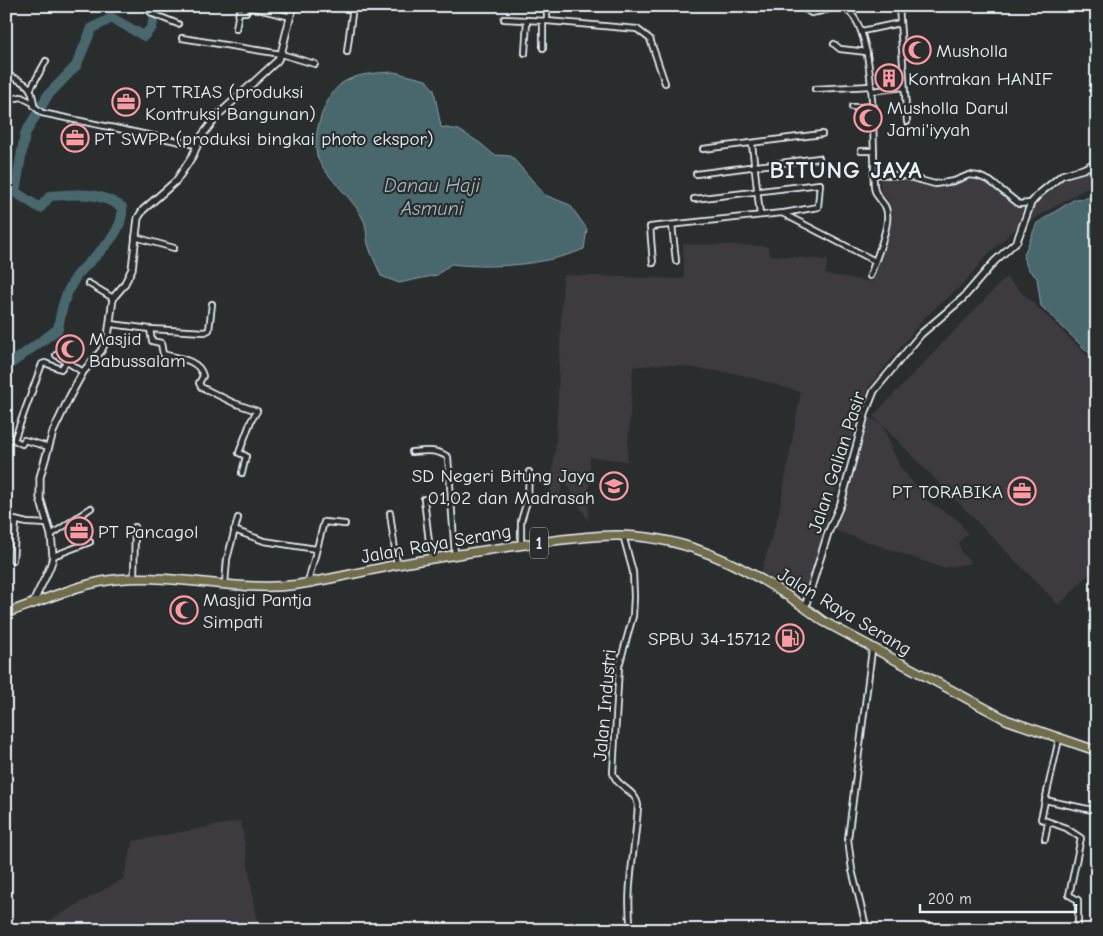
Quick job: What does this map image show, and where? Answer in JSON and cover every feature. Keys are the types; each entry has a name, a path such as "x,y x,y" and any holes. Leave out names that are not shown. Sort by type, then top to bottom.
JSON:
{"highway":[{"name":"Jalan Raya Serang","path":"6,613 101,582 134,578 225,584 292,585 455,555 591,536 623,535 658,539 722,561 756,576 805,607 823,622 872,650 997,715 1059,739 1097,751"}],"street":[{"path":"144,6 154,15 178,24"},
{"path":"33,604 39,587 52,565 54,556 51,535 39,488 48,447 66,403 83,372 105,343 111,324 113,298 124,285 132,269 138,218 143,210 176,181 192,157 196,145 218,115 277,62 281,54 293,6"},
{"path":"347,52 353,6"},
{"path":"543,48 547,6"},
{"path":"801,6 811,13 844,8 855,18 862,31 874,107 875,192 885,204 887,215 870,276"},
{"path":"899,6 907,122"},
{"path":"236,29 239,12 246,12 245,7 291,17"},
{"path":"504,19 637,29 650,39 665,84"},
{"path":"526,53 527,20"},
{"path":"862,31 900,22"},
{"path":"182,38 281,54 314,64"},
{"path":"834,44 840,49 866,52"},
{"path":"30,88 46,61"},
{"path":"6,74 30,88 34,95 34,103"},
{"path":"814,89 904,87"},
{"path":"6,100 21,97 34,103 40,111 196,145"},
{"path":"852,107 874,107"},
{"path":"703,149 822,134"},
{"path":"752,144 760,215"},
{"path":"861,151 874,151"},
{"path":"696,174 819,158"},
{"path":"874,174 905,176 935,184 974,176 990,181 1019,204 1031,203 1046,187 1062,175 1083,170 1097,162"},
{"path":"653,263 648,228 818,208 820,184 694,199"},
{"name":"Jalan Galian Pasir","path":"805,607 827,538 839,508 866,411 874,391 921,334 963,298 987,269 1017,241 1031,203"},
{"path":"782,213 875,261"},
{"path":"672,225 676,261"},
{"path":"135,237 174,248"},
{"path":"88,283 113,298"},
{"path":"111,324 150,329 208,332 212,304"},
{"path":"150,329 152,341 161,343 163,354 190,362 202,371 203,376 199,383 201,388 234,403 257,410 250,421 239,453 246,456 242,473"},
{"path":"56,355 83,372"},
{"path":"48,447 24,440 22,444 14,440 42,363 61,369 67,362"},
{"path":"412,452 431,450 440,452 448,457 455,555"},
{"path":"522,545 521,521 528,498 529,472"},
{"path":"424,499 431,559"},
{"path":"51,535 91,508"},
{"path":"390,513 397,565"},
{"path":"6,518 16,521 48,524"},
{"path":"225,584 227,558 238,518"},
{"path":"13,560 16,521"},
{"path":"308,582 324,522 345,524"},
{"path":"134,578 135,527"},
{"path":"234,530 264,541 316,549"},
{"name":"Jalan Industri","path":"623,535 633,572 633,607 619,666 613,773 615,778 635,794 638,801 628,911 631,930"},
{"path":"54,556 90,542"},
{"path":"867,930 852,870 848,839 872,650"},
{"path":"1059,739 1041,819 1066,828 1081,838 1069,895 1078,900 1078,930"},
{"path":"1045,800 1097,811"},
{"path":"1045,839 1048,823"}],"shaded area":[{"path":"1097,165 1097,182 1013,231 987,255 965,282 924,318 868,388 804,595 761,572 779,513 801,392 739,374 664,364 633,367 627,461 590,457 588,521 563,477 560,500 550,499 556,440 563,275 684,279 683,244 767,246 770,255 828,260 825,274 872,282 890,217 888,200 881,194 880,178 912,180 926,186 942,186 967,177 986,183 996,189 1013,205 1022,208 1037,201 1063,177 1082,173"},
{"name":"PT TORABIKA","path":"1006,277 1097,365 1097,566 1059,605 882,425 900,467 929,502 957,519 968,534 959,542 961,552 971,563 943,568 834,530 844,505 868,417 881,424 873,416"},
{"path":"241,821 258,926 253,927 252,930 6,930 35,928 123,879 133,841"}],"water":[{"name":"Danau Haji Asmuni","path":"394,72 426,80 434,90 441,127 459,130 480,143 494,155 511,156 545,195 570,205 587,229 584,249 553,259 519,264 484,266 451,264 437,275 399,283 381,276 369,248 364,221 355,206 320,163 316,144 320,120 335,89 342,83 361,75"},
{"path":"1097,197 1097,361 1041,306 1037,278 1028,269 1023,257 1037,223 1075,199"}],"waterway":[{"path":"6,367 58,329 64,302 72,283 113,236 122,217 122,207 104,198 79,194 50,196 40,208 15,192 25,134 48,95 76,66 92,28 112,18 144,36 152,27 156,6"}],"place":[{"name":"Musholla","path":"917,50"},
{"name":"Kontrakan HANIF","path":"889,78"},
{"name":"PT TRIAS (produksi Kontruksi Bangunan)","path":"126,102"},
{"name":"Musholla Darul Jami'iyyah","path":"868,118"},
{"name":"PT SWPP (produksi bingkai photo ekspor)","path":"75,138"},
{"name":"Masjid Babussalam","path":"70,349"},
{"name":"SD Negeri Bitung Jaya 01,02 dan Madrasah","path":"614,486"},
{"name":"PT TORABIKA","path":"1022,491"},
{"name":"PT Pancagol","path":"79,531"},
{"name":"Masjid Pantja Simpati","path":"184,610"},
{"name":"SPBU 34-15712","path":"790,638"}],"district":[{"name":"BITUNG JAYA","path":"846,170"}]}
